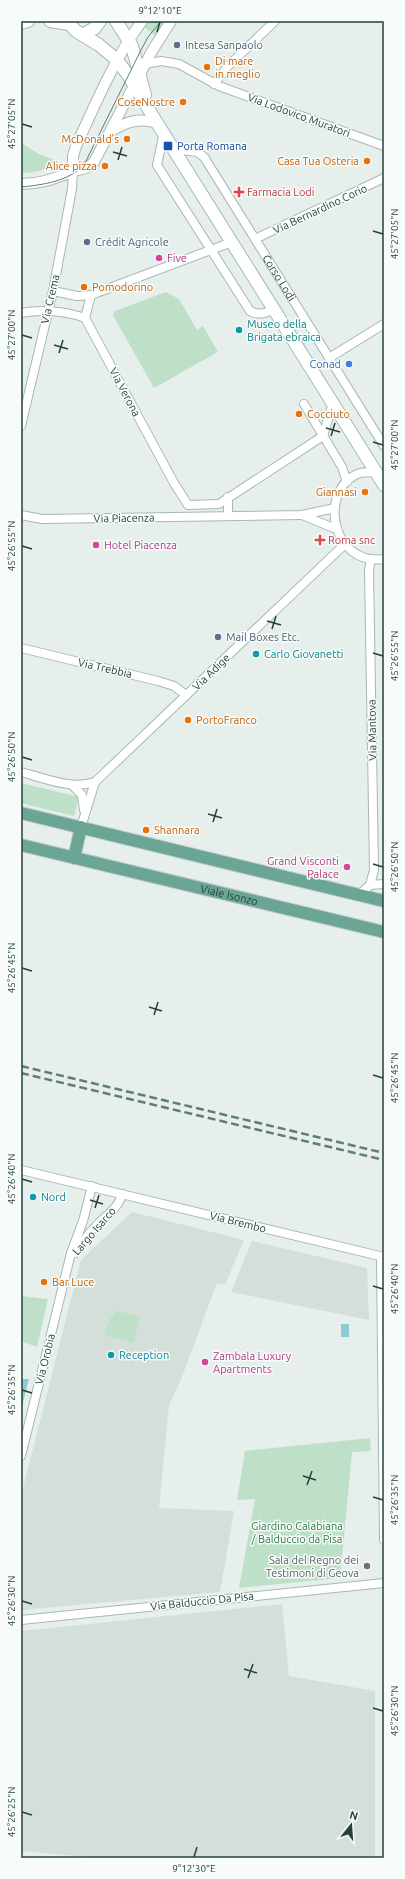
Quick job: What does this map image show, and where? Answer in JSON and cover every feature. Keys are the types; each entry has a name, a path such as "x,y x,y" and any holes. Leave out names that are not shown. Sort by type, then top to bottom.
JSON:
{"main road":[{"path":"21,23 28,21"},
{"path":"50,21 68,22 82,35 104,48 117,60 139,74"},
{"path":"82,35 95,28 100,21"},
{"path":"116,21 129,39 144,95 160,128"},
{"name":"Corso Lodi","path":"160,128 333,403 380,473 384,485"},
{"path":"21,813 384,901"},
{"path":"74,858 81,827"},
{"name":"Viale Isonzo","path":"21,845 384,932"}],"street":[{"path":"73,172 73,156 76,146 108,77 129,39 142,21"},
{"path":"21,184 41,183 59,178 86,168 94,162 158,39 171,21"},
{"path":"214,84 228,66 275,21"},
{"name":"Via Lodovico Muratori","path":"139,74 161,61 172,62 188,69 214,84 384,146"},
{"path":"111,131 135,120 146,120 160,128"},
{"name":"Corso Lodi","path":"160,128 157,165 210,251 250,311 265,314 274,309"},
{"name":"Corso Lodi","path":"174,149 194,151 202,155 384,446"},
{"name":"Via Crema","path":"21,426 53,291 72,188 73,172"},
{"name":"Via Bernardino Corio","path":"255,239 384,178"},
{"path":"53,291 77,296 91,295 232,242"},
{"path":"21,313 36,310 85,318 91,295"},
{"name":"Via Verona","path":"85,318 182,498 188,505 215,505 228,497"},
{"path":"329,358 384,324"},
{"path":"228,516 228,497 323,436 333,403"},
{"path":"304,404 342,467 347,482"},
{"path":"380,473 362,473 354,476 347,482 339,495 336,508 336,529 344,545 356,554 371,559 384,559"},
{"name":"Via Piacenza","path":"21,515 42,519 302,516 336,508"},
{"name":"Via Piacenza","path":"302,516 336,529"},
{"name":"Via Adige","path":"95,782 344,545"},
{"name":"Via Mantova","path":"370,885 373,876 374,864 369,570 371,559"},
{"name":"Via Trebbia","path":"21,648 158,681 174,686 186,695"},
{"path":"21,772 72,784 86,785 95,782"},
{"path":"81,827 84,813 95,782"},
{"path":"72,784 82,795 84,813"},
{"path":"359,895 370,885 384,884"},
{"name":"Via Brembo","path":"21,1170 382,1257"},
{"name":"Largo Isarco","path":"68,1262 86,1211 92,1186"},
{"name":"Largo Isarco","path":"68,1262 98,1224 116,1207 121,1200 122,1194"},
{"path":"86,1211 91,1221 98,1224"},
{"path":"382,1257 384,1540"},
{"name":"Via Orobia","path":"21,1456 68,1262"},
{"name":"Via Balduccio Da Pisa","path":"21,1620 384,1583"}],"shaded area":[{"path":"132,1212 244,1240 225,1285 217,1283 180,1382 169,1405 159,1508 234,1511 220,1592 21,1610 21,1496 81,1260"},
{"path":"252,1241 367,1268 369,1320 231,1292"},
{"path":"282,1604 289,1676 375,1691 375,1858 99,1858 21,1851 21,1631"}],"green space":[{"path":"148,21 168,21 156,36 144,27"},
{"path":"21,143 39,154 55,160 55,162 44,170 21,173"},
{"path":"166,292 179,299 197,330 203,326 218,352 154,388 113,315 115,311"},
{"path":"21,783 79,797 74,816 21,803"},
{"path":"21,1296 48,1299 37,1347 21,1341"},
{"path":"116,1311 140,1316 133,1343 104,1335 110,1319"},
{"name":"Giardino Calabiana / Balduccio da Pisa","path":"370,1438 371,1451 352,1452 340,1578 239,1588 255,1499 237,1500 245,1451"}],"water":[{"path":"341,1324 349,1324 349,1337 341,1337"},
{"path":"21,1379 29,1379 21,1410"}],"tram line":[{"path":"21,187 55,181 71,175 84,165 148,37 161,21"}],"railway":[{"path":"21,1066 384,1153"},
{"path":"21,1073 384,1160"}],"place":[{"name":"Intesa Sanpaolo","path":"177,45"},
{"name":"Di mare in meglio","path":"207,67"},
{"name":"CoseNostre","path":"183,102"},
{"name":"McDonald's","path":"127,139"},
{"name":"Porta Romana","path":"168,146"},
{"name":"Casa Tua Osteria","path":"367,161"},
{"name":"Alice pizza","path":"105,166"},
{"name":"Farmacia Lodi","path":"239,192"},
{"name":"Crédit Agricole","path":"87,242"},
{"name":"Five","path":"159,258"},
{"name":"Pomodorino","path":"84,287"},
{"name":"Museo della Brigata ebraica","path":"239,330"},
{"name":"Conad","path":"349,364"},
{"name":"Cocciuto","path":"299,414"},
{"name":"Giannasi","path":"365,492"},
{"name":"Roma snc","path":"320,540"},
{"name":"Hotel Piacenza","path":"96,545"},
{"name":"Mail Boxes Etc.","path":"218,637"},
{"name":"Carlo Giovanetti","path":"256,654"},
{"name":"PortoFranco","path":"188,720"},
{"name":"Shannara","path":"146,830"},
{"name":"Grand Visconti Palace","path":"347,867"},
{"name":"Nord","path":"33,1197"},
{"name":"Bar Luce","path":"44,1282"},
{"name":"Reception","path":"111,1355"},
{"name":"Zambala Luxury Apartments","path":"205,1362"},
{"name":"Sala del Regno dei Testimoni di Geova","path":"367,1566"}]}
